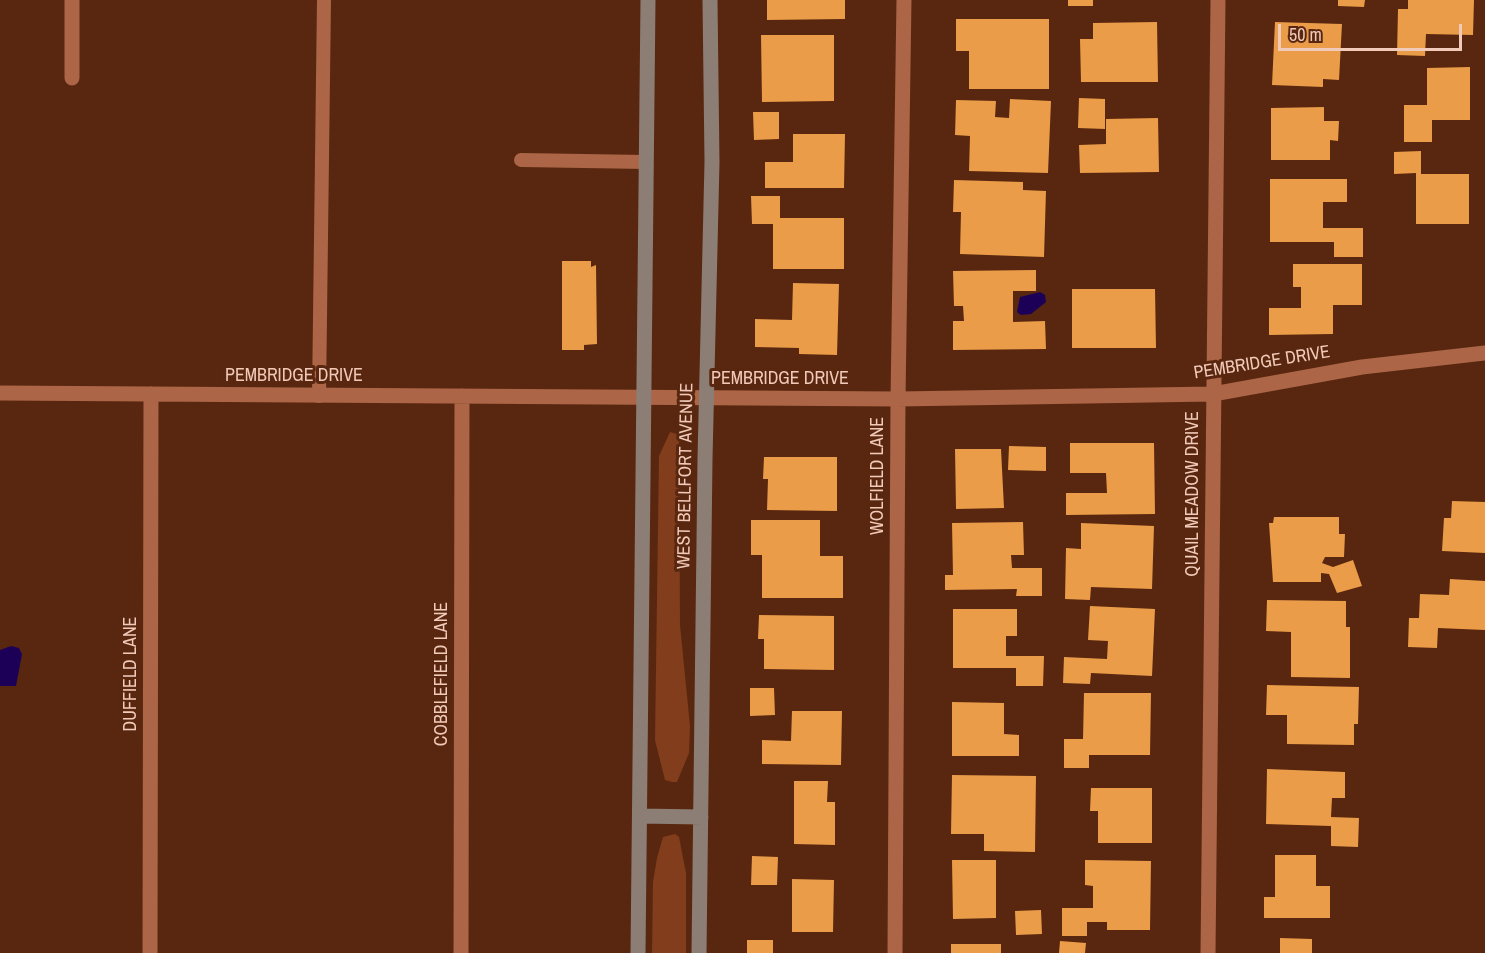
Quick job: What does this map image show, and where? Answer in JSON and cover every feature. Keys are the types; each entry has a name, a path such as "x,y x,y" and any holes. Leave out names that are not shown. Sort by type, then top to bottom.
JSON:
{"main road":[{"path":"638,953 648,0"},
{"name":"WEST BELLFORT AVENUE","path":"699,953 712,162 710,0"},
{"path":"640,816 701,817"}],"street":[{"path":"72,0 72,78"},
{"name":"WOLFIELD LANE","path":"895,953 898,399 904,0"},
{"name":"QUAIL MEADOW DRIVE","path":"1208,953 1218,0"},
{"name":"PEMBRIDGE DRIVE","path":"0,393 898,399 1213,394 1362,367 1485,353"},
{"name":"DUFFIELD LANE","path":"150,953 151,394"},
{"name":"COBBLEFIELD LANE","path":"461,953 462,396"}],"lane":[{"path":"320,396 324,0"},
{"path":"522,160 646,162"}],"shaded area":[{"path":"1040,292 1045,295 1046,302 1031,314 1021,315 1017,312 1020,297"},
{"path":"670,432 677,434 679,439 680,625 690,726 689,753 677,782 665,780 655,740 659,456"},
{"path":"11,646 19,648 22,654 16,686 0,686 0,650"},
{"path":"675,834 679,837 686,873 686,953 652,953 653,882 657,858 663,837"}],"building":[{"path":"767,0 845,0 845,19 767,20"},
{"path":"1068,0 1093,0 1093,6 1068,6"},
{"path":"1338,0 1365,0 1364,7 1338,6"},
{"path":"1408,0 1474,0 1473,35 1426,34 1425,56 1397,55 1398,9 1408,9"},
{"path":"956,19 1049,19 1049,89 969,89 969,51 956,51"},
{"path":"1157,22 1158,82 1081,82 1080,39 1093,39 1093,23"},
{"path":"1275,22 1342,24 1339,80 1323,79 1323,87 1272,85"},
{"path":"761,35 834,35 834,101 762,102"},
{"path":"1470,67 1470,120 1432,120 1432,142 1404,142 1404,105 1427,105 1427,68"},
{"path":"1079,98 1105,99 1105,129 1078,128"},
{"path":"1010,99 1051,101 1048,173 969,171 970,136 955,135 956,100 996,101 995,117 1009,118"},
{"path":"1324,107 1324,121 1339,121 1338,141 1330,140 1330,160 1271,160 1271,108"},
{"path":"753,112 779,112 779,139 754,140"},
{"path":"1158,118 1159,172 1080,173 1079,145 1106,144 1106,119"},
{"path":"793,134 845,134 844,188 765,188 765,162 793,162"},
{"path":"1421,151 1421,174 1469,174 1469,224 1416,224 1416,173 1394,174 1394,152"},
{"path":"1270,179 1347,179 1347,202 1323,202 1323,228 1363,228 1363,257 1334,257 1334,242 1270,242"},
{"path":"954,180 1023,182 1023,190 1046,191 1044,257 960,254 961,212 953,212"},
{"path":"751,196 780,196 780,218 844,218 844,269 773,269 773,224 752,224"},
{"path":"562,261 591,261 591,267 596,265 597,344 584,345 584,350 562,350"},
{"path":"1293,264 1362,264 1362,305 1333,305 1333,334 1269,335 1269,308 1301,308 1301,287 1293,287"},
{"path":"1036,270 1036,291 1013,291 1013,322 1045,321 1046,349 953,350 953,321 964,321 963,306 954,306 953,271"},
{"path":"793,283 839,284 837,355 799,354 799,348 755,347 755,319 792,320"},
{"path":"1072,289 1155,289 1156,348 1072,348"},
{"path":"1070,443 1154,443 1155,514 1066,515 1066,493 1107,493 1106,473 1070,473"},
{"path":"1009,446 1046,447 1046,471 1008,470"},
{"path":"955,449 1001,449 1004,508 956,509"},
{"path":"764,457 837,457 837,511 767,510 768,479 763,479"},
{"path":"1452,501 1485,502 1485,553 1442,551 1444,518 1451,518"},
{"path":"1274,517 1339,517 1339,534 1345,534 1344,557 1325,557 1322,563 1333,567 1353,560 1362,586 1337,593 1329,574 1321,573 1321,582 1273,582 1269,523 1273,523"},
{"path":"751,520 820,520 820,556 843,556 843,598 762,598 762,555 751,555"},
{"path":"1023,522 1024,555 1011,555 1012,568 1042,568 1042,596 1016,596 1017,589 945,590 945,575 953,575 952,523"},
{"path":"1081,523 1154,526 1152,589 1091,587 1090,600 1065,599 1066,548 1081,549"},
{"path":"1450,579 1485,581 1485,630 1438,628 1437,648 1408,647 1409,618 1419,618 1420,594 1449,595"},
{"path":"1267,600 1346,601 1346,627 1350,627 1350,678 1291,677 1291,632 1266,631"},
{"path":"1090,606 1155,609 1152,676 1091,673 1090,684 1063,683 1064,657 1107,659 1108,641 1088,640"},
{"path":"953,609 1017,609 1017,636 1006,636 1006,656 1044,656 1043,686 1016,686 1016,668 953,668"},
{"path":"759,615 834,616 834,670 764,669 764,639 758,639"},
{"path":"1267,685 1359,687 1358,724 1354,724 1354,745 1287,744 1287,715 1266,715"},
{"path":"750,688 774,688 775,715 750,716"},
{"path":"1084,693 1151,693 1150,755 1089,755 1089,768 1064,768 1064,739 1083,739"},
{"path":"952,702 1004,703 1004,734 1019,735 1019,756 952,756"},
{"path":"792,711 842,711 841,765 762,764 762,740 791,741"},
{"path":"1267,769 1345,772 1345,798 1332,798 1331,817 1359,818 1358,847 1331,846 1331,826 1266,824"},
{"path":"952,775 1036,776 1035,852 984,851 984,834 951,834"},
{"path":"794,781 828,781 827,802 835,802 835,845 794,844"},
{"path":"1091,788 1152,788 1152,843 1098,843 1098,811 1090,811"},
{"path":"1275,855 1316,855 1316,886 1330,886 1330,918 1264,918 1264,897 1275,897"},
{"path":"752,856 778,857 777,885 751,885"},
{"path":"952,860 996,860 996,918 953,919"},
{"path":"1085,860 1151,861 1150,930 1107,930 1107,922 1087,922 1087,936 1062,936 1062,908 1093,908 1093,886 1085,885"},
{"path":"792,879 834,880 833,932 792,932"},
{"path":"1041,910 1042,934 1016,935 1015,911"},
{"path":"1280,938 1312,939 1312,953 1280,953"},
{"path":"747,940 773,940 773,953 747,953"},
{"path":"1060,941 1086,943 1085,953 1059,953"},
{"path":"951,944 1001,944 1001,953 951,953"}]}
